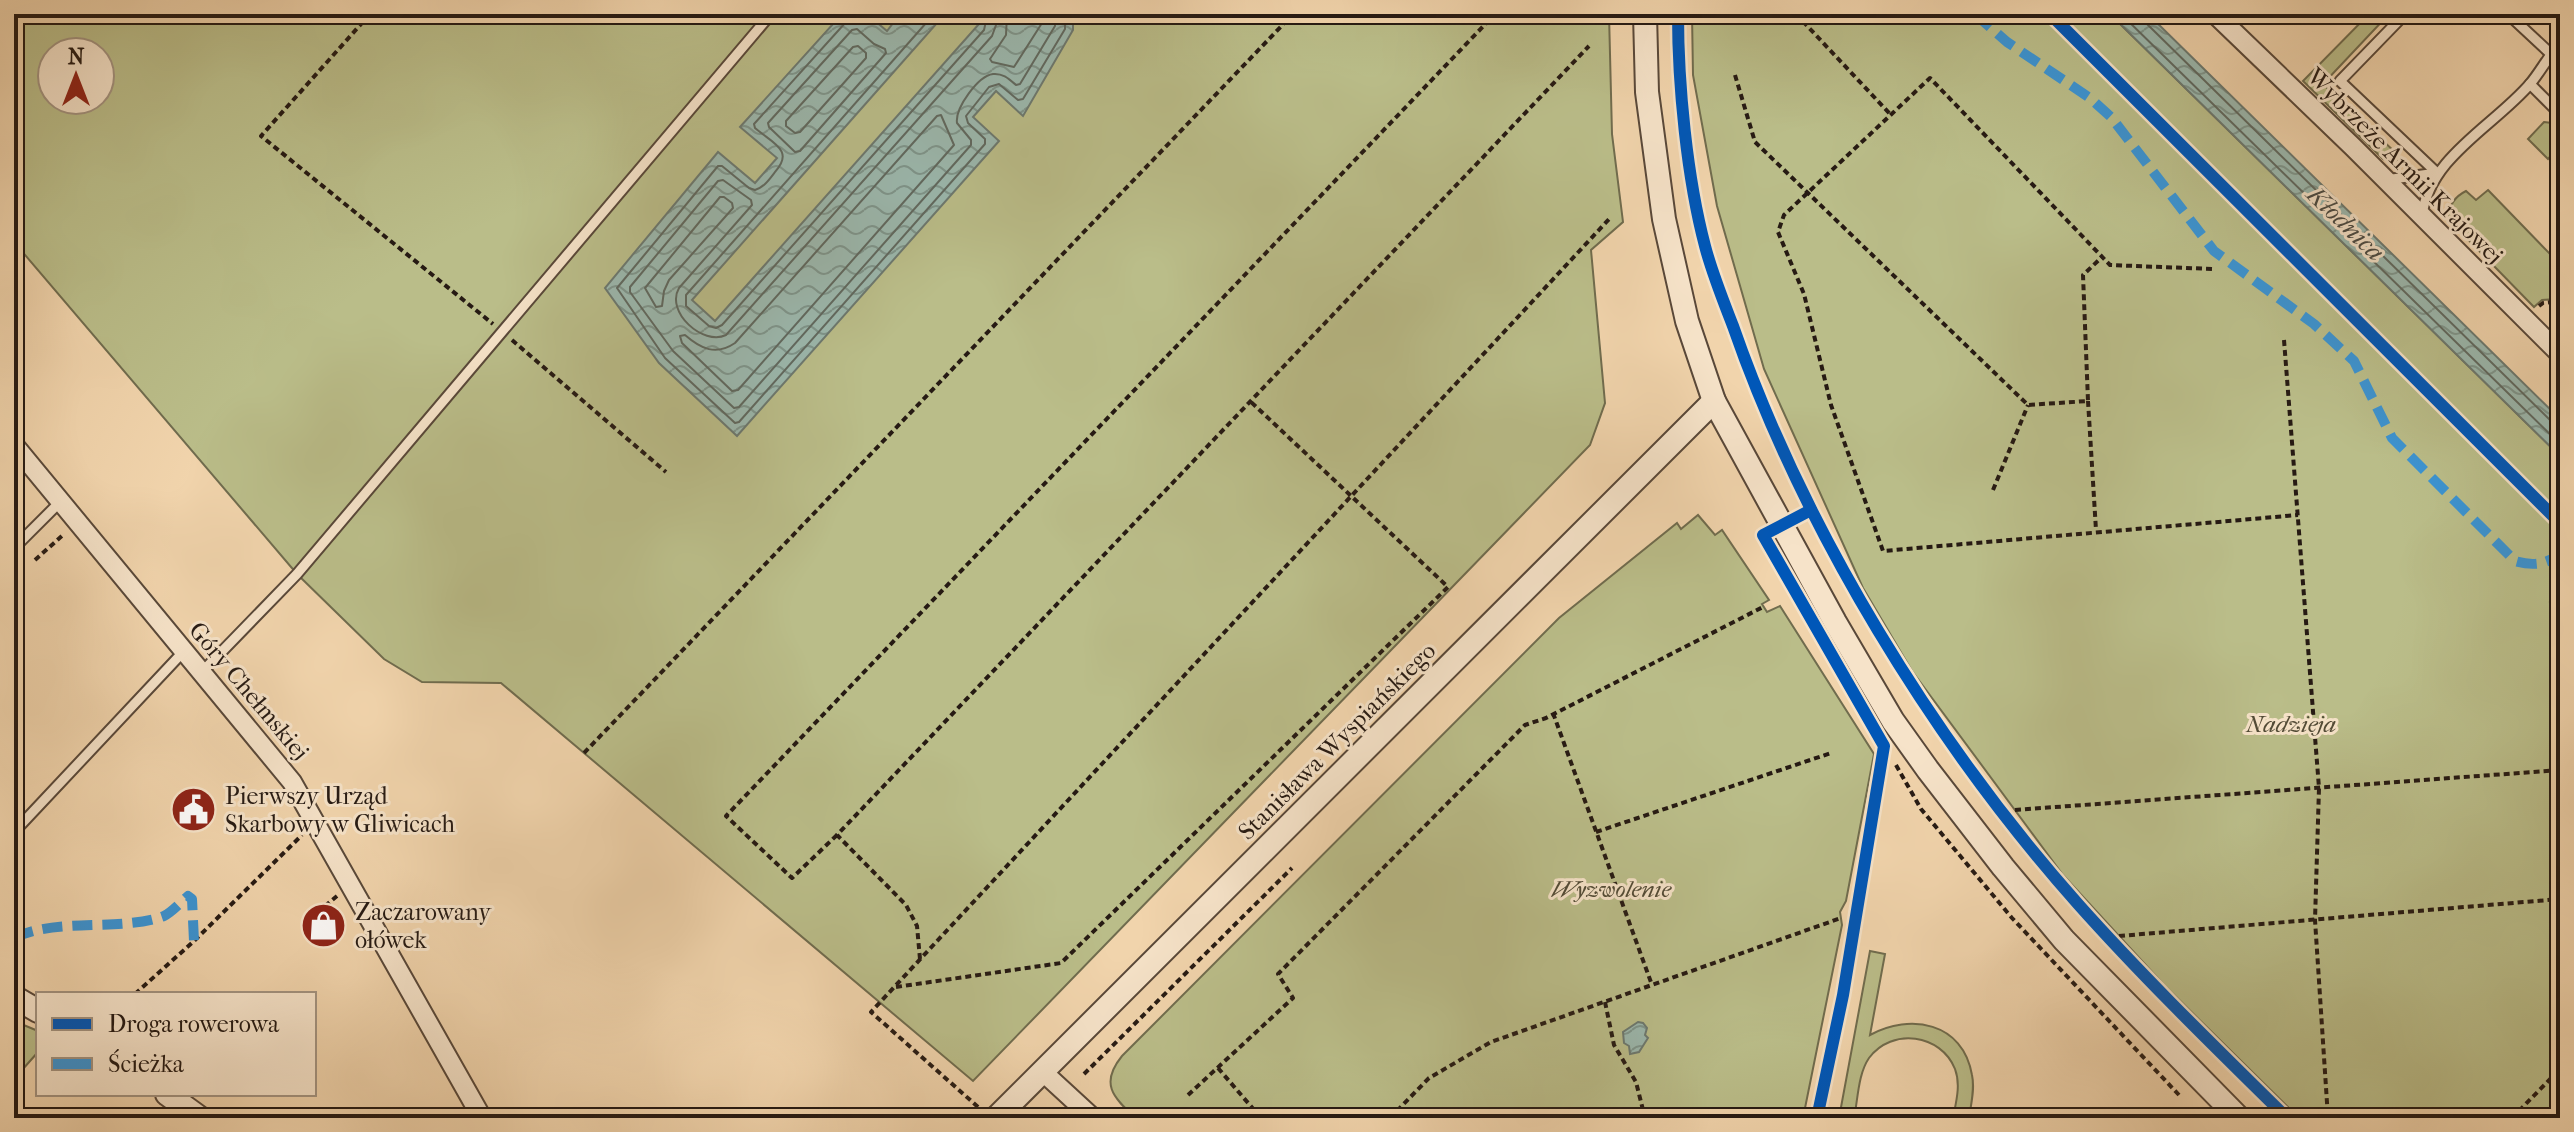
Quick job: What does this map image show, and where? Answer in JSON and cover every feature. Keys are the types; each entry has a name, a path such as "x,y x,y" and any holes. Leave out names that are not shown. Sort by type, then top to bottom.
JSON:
{"street":[{"path":"1645,14 1647,92 1664,219 1687,321 1714,401 1835,622 1893,721 1928,770 2064,940 2239,1118"},
{"name":"Wybrzeże Armii Krajowej","path":"2215,14 2560,354"},
{"name":"Stanisława Wyspiańskiego","path":"990,1115 1043,1072 1714,401"},
{"name":"Góry Chełmskiej","path":"14,445 292,782 315,834 482,1118"},
{"path":"14,997 36,1010"},
{"path":"1043,1072 1093,1118"},
{"path":"170,1096 200,1118"}],"lane":[{"path":"202,672 297,574 771,14"},
{"path":"2405,14 2340,81 2437,173"},
{"path":"2508,14 2551,54"},
{"path":"2422,216 2424,199 2437,173 2530,84 2560,44"},
{"path":"2530,84 2560,114"},
{"path":"2385,180 2437,173"},
{"path":"14,548 61,501"},
{"path":"14,832 184,651"},
{"path":"1843,995 1884,746"}],"path":[{"path":"370,14 261,136 503,331 666,472"},
{"path":"584,753 1293,14"},
{"path":"1495,14 726,816 792,878 837,835 1589,46"},
{"path":"1796,14 1891,115"},
{"path":"1735,75 1755,142 2028,405 2088,401"},
{"path":"2212,269 2110,265 1930,78 1784,215 1778,232 1804,294 1831,405 1883,551 2298,515"},
{"path":"990,1115 871,1012 1611,217"},
{"path":"2096,531 2083,275 2102,257"},
{"path":"2535,311 2543,303 2560,301"},
{"path":"2284,340 2319,788 2315,920 2328,1118"},
{"path":"893,988 1061,963 1448,587 1250,401"},
{"path":"1993,490 2028,405"},
{"path":"35,560 64,534"},
{"path":"1188,1095 1293,998 1278,974 1525,725 1763,607"},
{"path":"1553,713 1652,985"},
{"path":"1596,832 1831,753"},
{"path":"2015,810 2560,770"},
{"path":"137,992 315,834"},
{"path":"837,835 906,905 917,926 920,959"},
{"path":"1084,1074 1292,868"},
{"path":"323,916 325,906 339,894"},
{"path":"2119,936 2560,899"},
{"path":"1390,1118 1429,1078 1491,1042 1841,918"},
{"path":"1605,1002 1614,1045 1636,1082 1645,1118"},
{"path":"2129,1042 2179,1095"},
{"path":"1218,1068 1261,1118"},
{"path":"2512,1118 2560,1069"}],"green space":[{"path":"14,14 1609,14 1612,134 1623,222 1591,250 1605,403 1590,445 973,1081 501,683 422,682 384,659 297,574 14,242"},
{"name":"Nadzieja","path":"1692,14 2110,14 2560,456 2560,592 2550,602 2560,613 2560,1118 2299,1118 2164,985 2063,875 1912,671 1863,588 1764,369 1717,206 1693,75"},
{"path":"2369,14 2389,14 2323,84 2396,153 2399,160 2396,163 2383,159 2303,81"},
{"path":"2544,122 2552,123 2560,130 2560,158 2554,152 2548,159 2528,139"},
{"path":"2488,190 2549,253 2560,244 2560,296 2557,299 2542,300 2534,307 2447,218 2453,202 2462,193 2466,191 2476,200"},
{"name":"Wyzwolenie","path":"1698,515 1715,535 1722,530 1769,600 1762,604 1767,612 1780,606 1874,754 1846,901 1840,912 1842,925 1803,1118 1136,1118 1115,1096 1110,1082 1122,1056 1559,618 1677,523 1681,529"},
{"path":"1870,951 1885,954 1870,1035 1885,1028 1917,1024 1946,1033 1958,1043 1967,1057 1972,1075 1969,1118 1953,1118 1958,1081 1948,1057 1928,1042 1903,1039 1879,1048 1869,1058 1860,1079 1854,1118 1839,1118"},
{"path":"14,1021 36,1030 36,1054 14,1079"}],"water":[{"path":"842,14 867,14 887,31 900,14 945,14 692,300 715,321 979,24 969,14 1073,14 1073,30 1023,116 996,91 973,117 999,141 737,436 659,363 605,288 718,152 755,183 777,158 740,127"},
{"name":"Kłodnica","path":"2110,14 2148,14 2560,419 2560,456"},
{"path":"1638,1022 1647,1028 1645,1035 1648,1038 1639,1052 1630,1054 1623,1032"}],"marked path":[{"path":"1975,14 2007,42 2090,98 2111,117 2214,251 2314,324 2354,361 2392,438 2515,561 2538,564 2560,554"},
{"path":"14,938 49,928 147,921 164,916 188,896 192,899 194,941"}],"cycle path":[{"path":"1678,14 1685,131 1693,191 1708,256 1762,403 1835,556 1924,704 2025,841 2129,959 2287,1118"},
{"path":"2050,14 2560,523"},
{"path":"1811,510 1763,535 1884,746 1843,995 1817,1118"}],"place":[{"name":"Pierwszy Urząd Skarbowy w Gliwicach","path":"194,810"},
{"name":"Zaczarowany ołówek","path":"324,926"}]}
